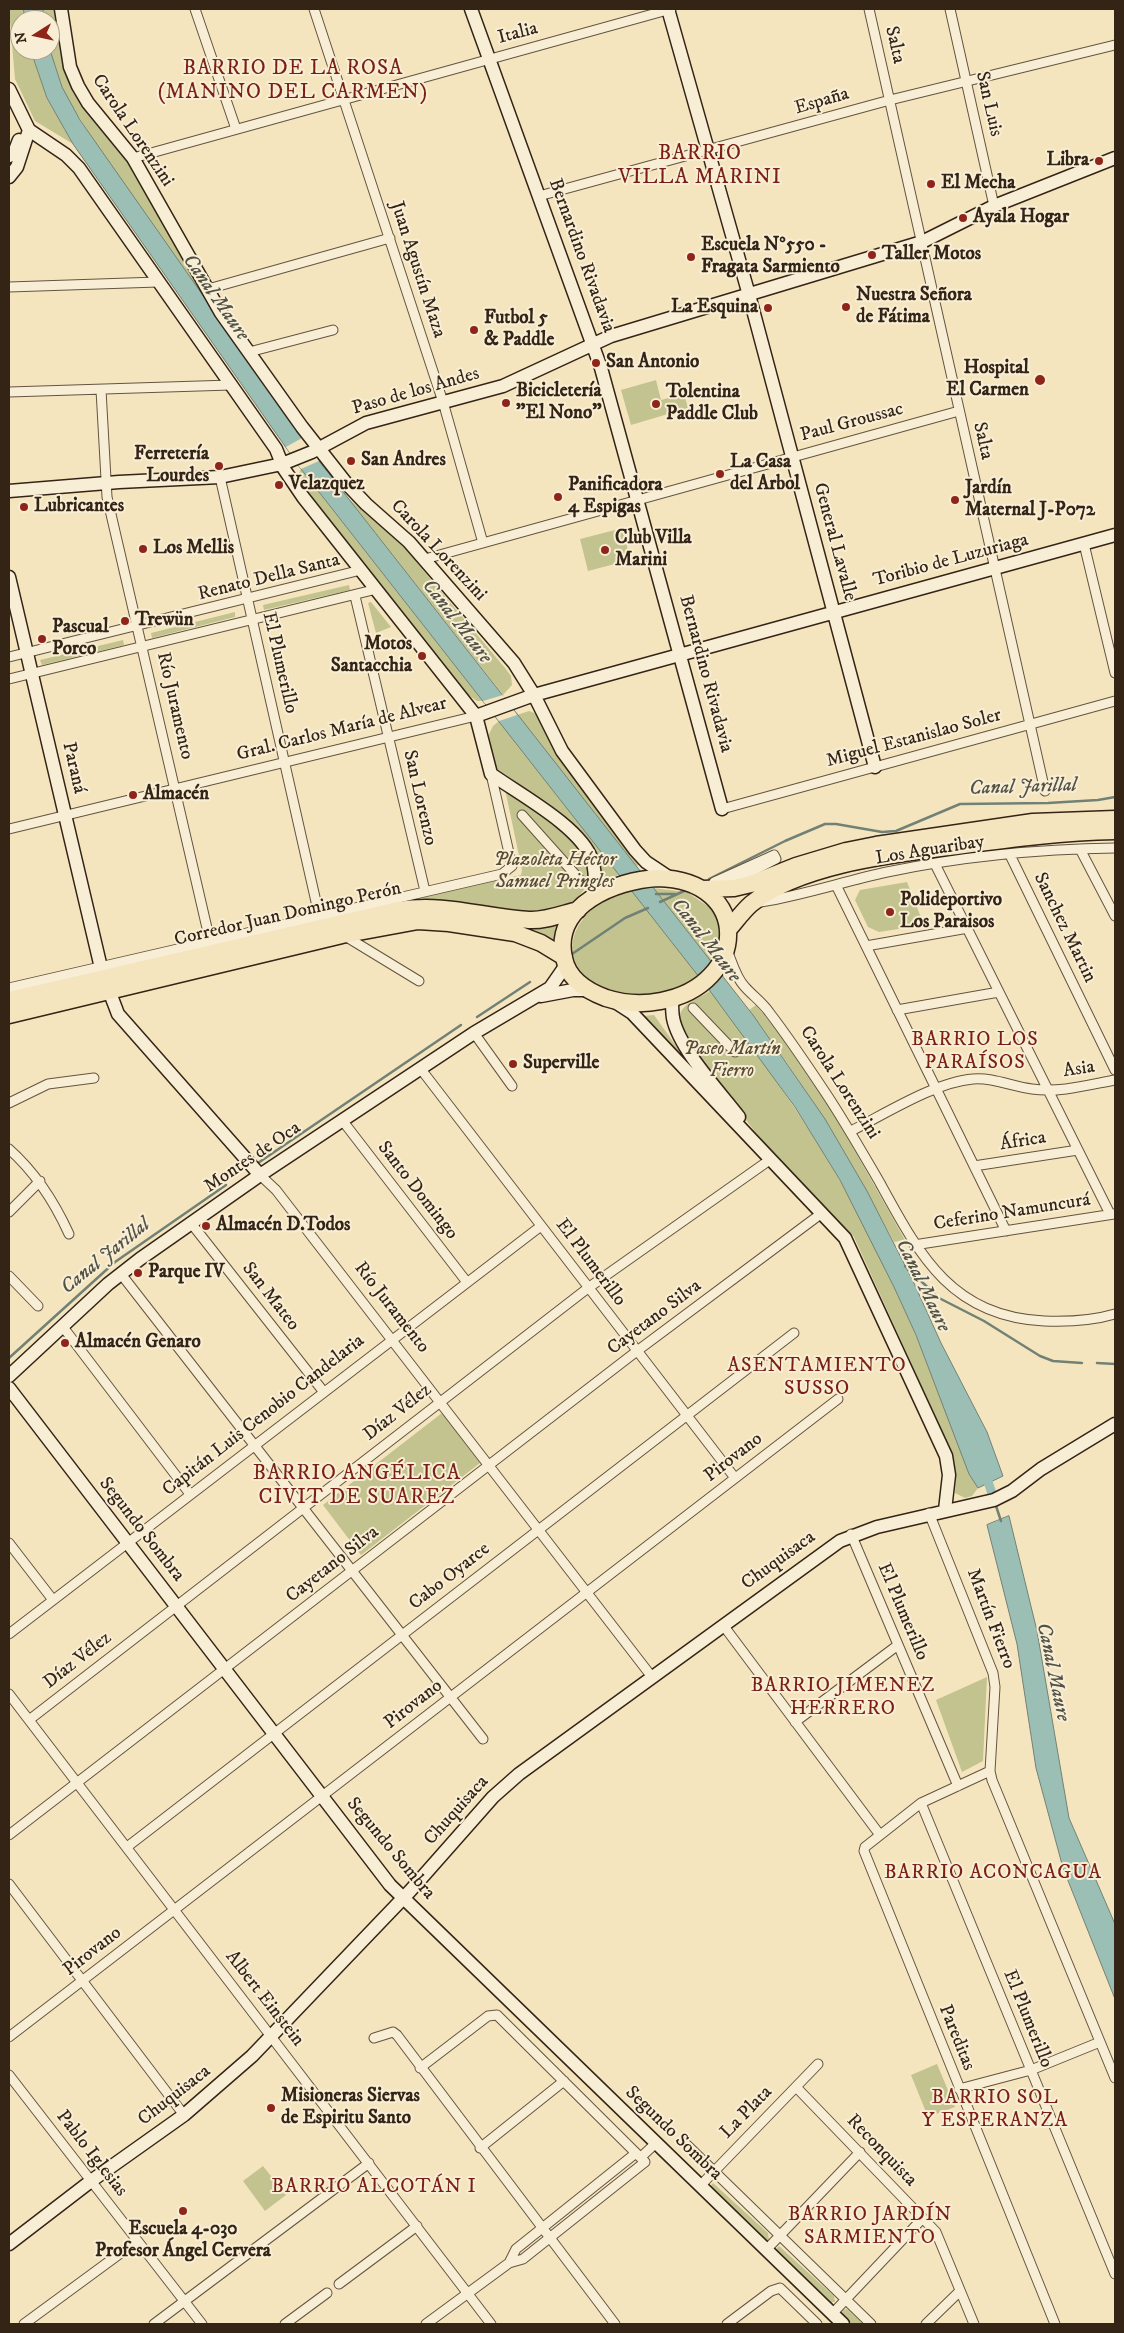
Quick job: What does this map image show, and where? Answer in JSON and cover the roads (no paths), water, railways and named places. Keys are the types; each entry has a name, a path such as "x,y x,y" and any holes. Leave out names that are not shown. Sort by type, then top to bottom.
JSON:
{"highway":[{"path":"717,887 717,901 724,913 728,930 726,947 717,969 704,984 672,999 638,1004 609,999 588,990 578,982 565,961 566,931 578,910 595,895 625,882 670,878 717,887 751,884 796,866 846,851 876,845 1032,822 1115,818"},
{"path":"728,930 752,904 799,879 857,862 918,851 1038,835 1115,831"},
{"name":"Corredor Juan Domingo Perón","path":"9,1000 398,910 425,906 445,907 530,920 578,910"},
{"name":"Corredor Juan Domingo Perón","path":"9,1015 104,979 406,923 439,922 528,936 565,961"}],"street":[{"name":"Carola Lorenzini","path":"61,9 70,67 78,86 88,102 132,158 221,313 316,450 358,496 425,559 514,663 534,695 566,758 635,850 646,862 670,878"},
{"path":"195,9 236,129"},
{"name":"Juan Agustín Maza","path":"314,9 443,402 483,543"},
{"name":"Bernardino Rivadavia","path":"471,9 593,344 722,809"},
{"name":"Italia","path":"132,158 669,9"},
{"name":"General Lavalle","path":"669,9 749,295 875,767"},
{"name":"Salta","path":"869,9 1045,791"},
{"name":"San Luis","path":"950,9 994,206"},
{"name":"España","path":"539,196 966,80 1115,46"},
{"path":"9,89 27,127 75,162 276,449 282,464 308,504 476,716 512,866 502,874 425,890 210,941 104,979 9,988"},
{"path":"9,156 14,153 27,127"},
{"path":"9,177 17,166 27,127"},
{"name":"Paso de los Andes","path":"9,491 106,483 220,477 282,464 316,450 366,423 503,386 611,336 922,242 994,206 1115,158"},
{"path":"208,288 390,238"},
{"path":"9,287 158,282"},
{"path":"249,352 333,330"},
{"path":"9,392 231,385"},
{"name":"Río Juramento","path":"101,390 106,483 136,627 210,941"},
{"name":"Paul Groussac","path":"638,501 959,411"},
{"name":"El Plumerillo","path":"220,477 319,915"},
{"path":"425,559 638,501"},
{"name":"Toribio de Luzuriaga","path":"680,655 1115,535"},
{"path":"1084,544 1115,673"},
{"name":"Renato Della Santa","path":"9,657 248,600 361,570"},
{"name":"Paraná","path":"9,577 104,979"},
{"name":"Renato Della Santa","path":"9,679 355,596 377,589"},
{"name":"San Lorenzo","path":"355,596 425,890"},
{"name":"Gral. Carlos María de Alvear","path":"9,829 476,716 534,695 680,655"},
{"name":"Miguel Estanislao Soler","path":"722,809 1115,701"},
{"path":"491,774 559,820 574,834 592,860 595,895"},
{"path":"522,815 580,881"},
{"name":"Los Aguaribay","path":"752,904 783,899 887,872 935,864 1010,855 1115,848"},
{"path":"1080,849 1115,916"},
{"path":"774,855 776,859 717,887 714,882 774,855"},
{"name":"Sanchez Martin","path":"1010,855 1115,1070"},
{"path":"935,864 1078,1150 1113,1214"},
{"path":"836,885 1006,1231"},
{"path":"866,946 968,928"},
{"path":"342,935 419,981"},
{"name":"Carola Lorenzini","path":"726,947 743,985 766,1008 779,1025 851,1131 914,1245 931,1269 953,1289 980,1306 1002,1314 1031,1320 1066,1322 1078,1322 1115,1314"},
{"name":"Montes de Oca","path":"9,1376 121,1274 191,1223 342,1120 474,1033 536,997 554,984 565,961"},
{"name":"Río Juramento","path":"104,979 118,1014 260,1175 276,1190 652,1677"},
{"name":"Montes de Oca","path":"536,997 573,990 588,990"},
{"path":"897,1010 999,992"},
{"path":"609,999 632,1013 710,1098 771,1159 845,1238 938,1437 948,1467 945,1510"},
{"path":"672,999 676,1027 692,1055 771,1159"},
{"path":"693,1008 735,1052"},
{"path":"474,1033 512,1086"},
{"name":"El Plumerillo","path":"420,1068 735,1478"},
{"path":"9,1104 48,1084 94,1078"},
{"name":"Asia","path":"851,1131 936,1089 974,1079 1049,1091 1115,1080"},
{"name":"Santo Domingo","path":"342,1120 466,1281"},
{"path":"9,1149 40,1181 54,1202 70,1234"},
{"name":"África","path":"974,1166 1078,1150"},
{"name":"Díaz Vélez","path":"29,1720 588,1288 771,1159"},
{"path":"9,1212 40,1181"},
{"name":"Cayetano Silva","path":"9,1835 637,1351 822,1213"},
{"name":"Ceferino Namuncurá","path":"914,1245 1113,1214"},
{"name":"San Mateo","path":"191,1223 323,1391"},
{"name":"Capitán Luis Cenobio Candelaria","path":"9,1634 466,1281 541,1226"},
{"path":"121,1274 483,1739"},
{"path":"9,1276 38,1306"},
{"path":"62,1327 190,1494"},
{"name":"Cabo Oyarce","path":"127,1847 794,1332"},
{"name":"Segundo Sombra","path":"9,1388 402,1898 843,2324"},
{"name":"Pirovano","path":"9,2037 838,1399"},
{"name":"Chuquisaca","path":"9,2244 222,2084 273,2036 507,1784 723,1625 851,1534 929,1513 994,1500 1012,1491 1041,1469 1115,1424"},
{"name":"Martín Fierro","path":"929,1513 993,1673 995,1687 990,1771 1115,2078"},
{"name":"El Plumerillo","path":"851,1534 958,1786"},
{"path":"9,1543 53,1600"},
{"path":"723,1625 880,1835 921,1803 990,1771"},
{"path":"795,1722 898,1645"},
{"name":"Albert Einstein","path":"9,1694 273,2036 491,2324"},
{"name":"El Plumerillo","path":"921,1803 1115,2274"},
{"name":"Pareditas","path":"880,1835 865,1847 865,1857 1055,2324"},
{"path":"9,1884 184,2114"},
{"path":"420,2068 488,2016 497,2015 641,2157"},
{"path":"374,2038 393,2032 615,2324"},
{"path":"959,2089 1031,2070 1100,2042"},
{"name":"La Plata","path":"700,2186 818,2064"},
{"name":"Pablo Iglesias","path":"9,2075 202,2324"},
{"path":"480,2148 564,2081"},
{"name":"Reconquista","path":"796,2087 936,2232 974,2324"},
{"path":"509,2262 523,2259 549,2238 656,2143"},
{"name":"Segundo Sombra","path":"687,2145 871,2324"},
{"path":"766,2250 860,2152"},
{"path":"426,2324 509,2262 516,2249 542,2228 641,2157"},
{"path":"154,2324 369,2163"},
{"path":"832,2314 923,2218"},
{"path":"340,2284 417,2226"},
{"path":"24,2324 138,2241"},
{"path":"727,2324 771,2291 780,2288 817,2324"},
{"path":"926,2324 960,2290"},
{"path":"285,2324 327,2293"}],"water":[{"path":"24,9 43,10 24,10"},
{"path":"34,60 53,60 62,87 80,120 319,461 753,1015 825,1119 867,1191 913,1281 941,1343 987,1432 1003,1476 978,1488 969,1474 916,1335 894,1287 840,1180 795,1107 710,991 301,469 73,144 47,98"},
{"path":"1009,1516 1037,1631 1069,1818 1115,1924 1115,1999 1063,1868 1036,1768 1017,1644 987,1525"}],"waterway":[{"name":"Canal Jarillal","path":"709,879 785,841 825,824 836,824 882,832 896,831 960,804 1048,803 1115,797"},
{"path":"660,902 684,891"},
{"path":"656,894 675,894"},
{"name":"Canal Jarillal","path":"572,954 625,918 648,908"},
{"path":"477,1017 530,982"},
{"name":"Canal Jarillal","path":"258,1163 461,1025"},
{"name":"Canal Jarillal","path":"9,1358 115,1262 226,1185"},
{"path":"905,1266 939,1298 984,1321 1040,1356 1053,1361 1082,1363"},
{"path":"1097,1363 1115,1364"},
{"name":"Canal Maure","path":"985,1472 994,1500"},
{"name":"Canal Maure","path":"995,1503 1001,1521"}],"place":[{"name":"Libra","path":"1099,161"},
{"name":"El Mecha","path":"931,184"},
{"name":"Ayala Hogar","path":"963,218"},
{"name":"Taller Motos","path":"872,255"},
{"name":"Escuela N°550 - Fragata Sarmiento","path":"691,257"},
{"name":"Nuestra Señora de Fátima","path":"846,307"},
{"name":"La Esquina","path":"768,308"},
{"name":"Futbol 5 & Paddle","path":"474,330"},
{"name":"San Antonio","path":"596,363"},
{"name":"Hospital El Carmen","path":"1040,380"},
{"name":"Bicicletería \"El Nono\"","path":"506,403"},
{"name":"Tolentina Paddle Club","path":"656,404"},
{"name":"San Andres","path":"351,461"},
{"name":"Ferretería Lourdes","path":"219,466"},
{"name":"La Casa del Arbol","path":"720,474"},
{"name":"Velazquez","path":"279,485"},
{"name":"Panificadora 4 Espigas","path":"558,497"},
{"name":"Jardín Maternal J-P072","path":"955,500"},
{"name":"Lubricantes","path":"24,507"},
{"name":"Los Mellis","path":"143,549"},
{"name":"Club Villa Marini","path":"605,550"},
{"name":"Trewün","path":"125,621"},
{"name":"Pascual Porco","path":"42,639"},
{"name":"Motos Santacchia","path":"422,656"},
{"name":"Almacén","path":"133,795"},
{"name":"Polideportivo Los Paraisos","path":"890,912"},
{"name":"Superville","path":"513,1064"},
{"name":"Almacén D.Todos","path":"206,1226"},
{"name":"Parque IV","path":"138,1273"},
{"name":"Almacén Genaro","path":"65,1343"},
{"name":"Misioneras Siervas de Espiritu Santo","path":"271,2108"},
{"name":"Escuela 4-030 Profesor Ángel Cervera","path":"183,2211"}],"district":[{"name":"BARRIO DE LA ROSA (MANINO DEL CARMEN)","path":"293,82"},
{"name":"BARRIO VILLA MARINI","path":"700,167"},
{"name":"BARRIO LOS PARAÍSOS","path":"975,1052"},
{"name":"ASENTAMIENTO SUSSO","path":"817,1378"},
{"name":"BARRIO ANGÉLICA CIVIT DE SUAREZ","path":"357,1487"},
{"name":"BARRIO JIMENEZ HERRERO","path":"843,1698"},
{"name":"BARRIO ACONCAGUA","path":"993,1874"},
{"name":"BARRIO SOL Y ESPERANZA","path":"995,2110"},
{"name":"BARRIO ALCOTÁN I","path":"374,2188"},
{"name":"BARRIO JARDÍN SARMIENTO","path":"870,2228"}],"park label":[{"name":"Plazoleta Héctor Samuel Pringles","path":"555,872"},
{"name":"Paseo Martín Fierro","path":"732,1061"}]}
